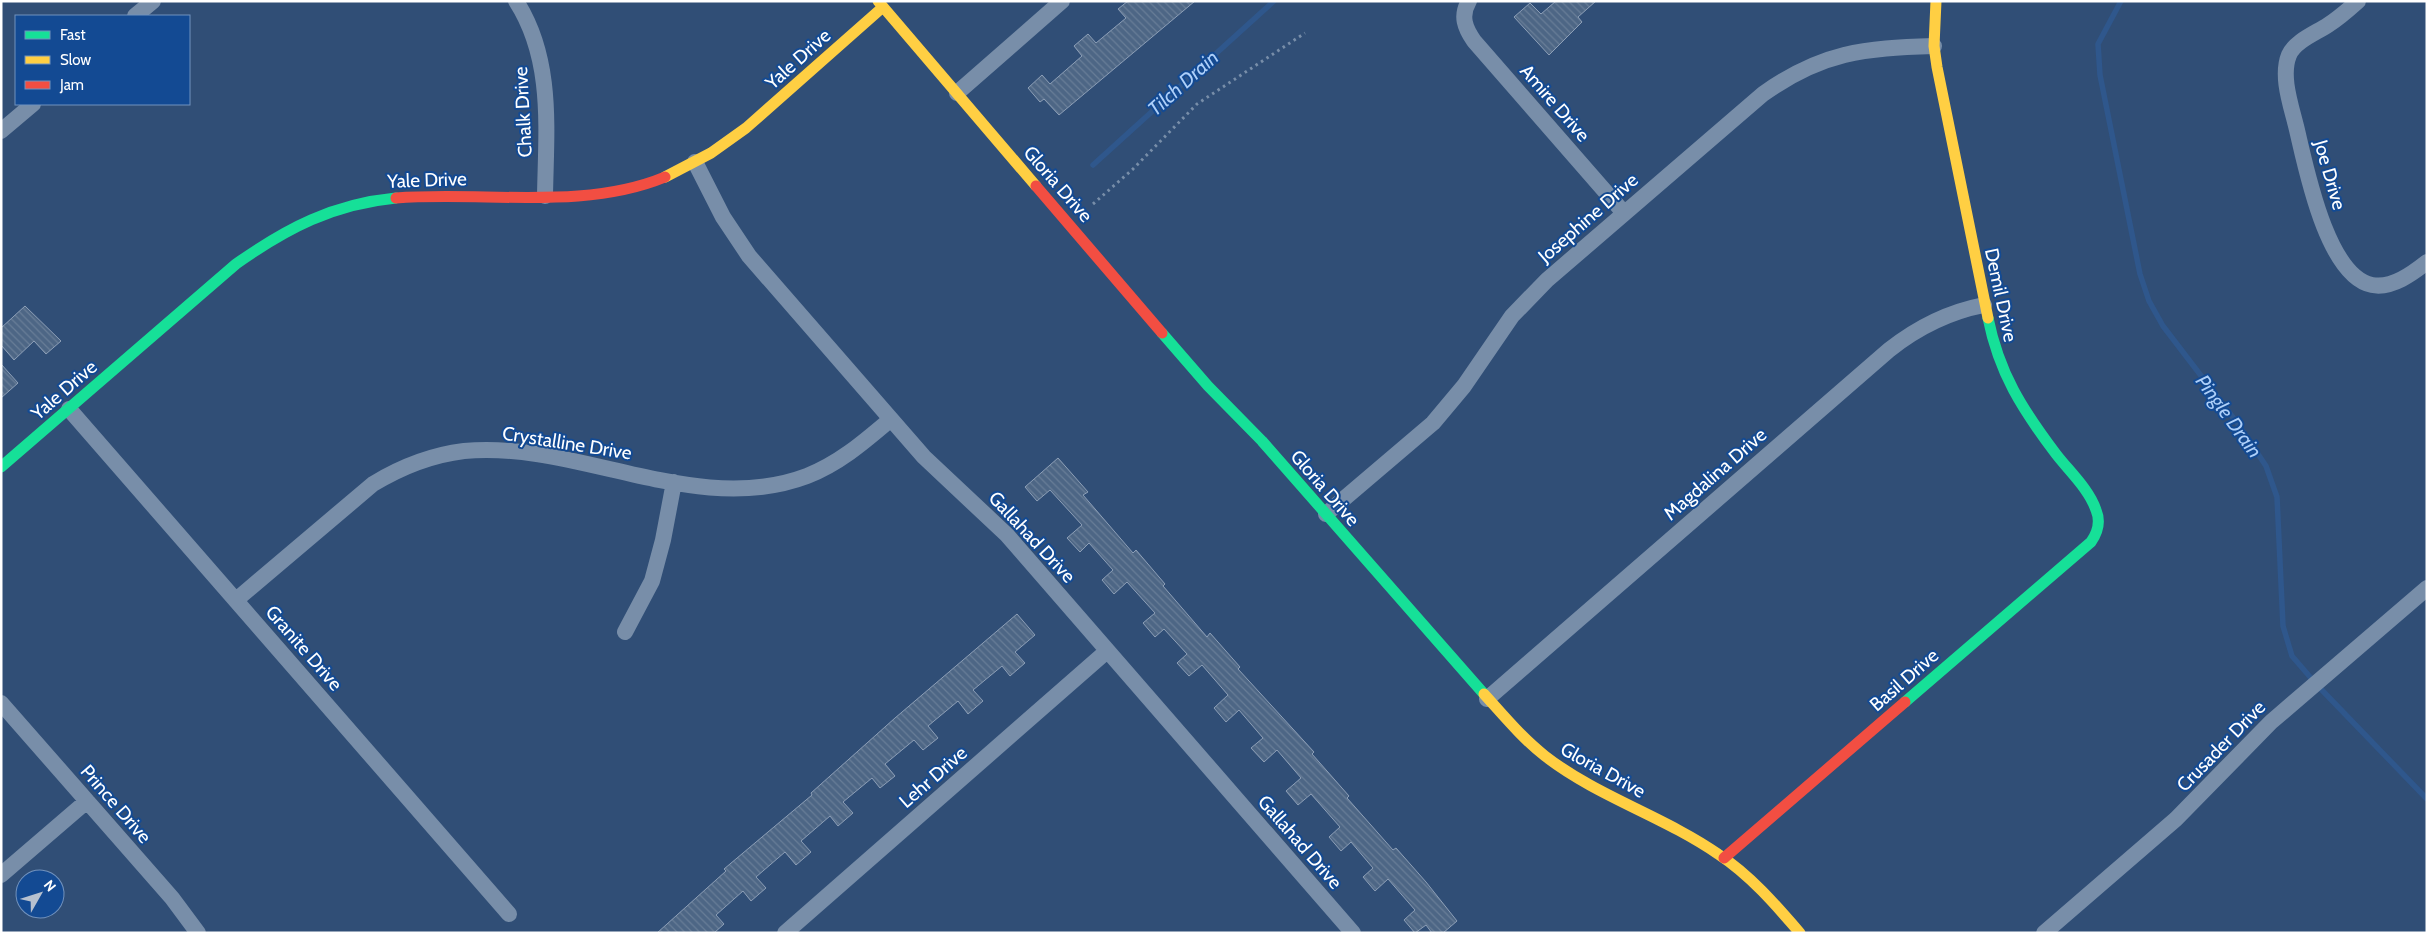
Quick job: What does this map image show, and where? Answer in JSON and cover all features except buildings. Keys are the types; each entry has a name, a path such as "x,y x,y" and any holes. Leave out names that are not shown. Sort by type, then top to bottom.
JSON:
{"street":[{"path":"136,15 153,1"},
{"name":"Chalk Drive","path":"516,1 531,29 542,68 546,113 545,196"},
{"path":"957,93 1062,1"},
{"name":"Demil Drive","path":"1936,1 1934,46 1994,348 2001,368 2025,410 2093,502 2099,512 2101,524"},
{"name":"Joe Drive","path":"2358,1 2330,24 2301,43 2289,56 2286,74 2289,92 2317,210 2345,266 2363,282 2373,286 2398,281 2427,262"},
{"name":"Yale Drive","path":"1,467 250,253 270,239 311,218 355,203 401,196 593,195 627,189 678,172 733,139 754,122 880,4"},
{"name":"Gloria Drive","path":"880,4 1208,386 1262,441 1525,740 1562,770 1679,830 1724,858 1758,886 1800,933"},
{"name":"Amire Drive","path":"1466,8 1467,31 1474,41 1624,213"},
{"name":"Josephine Drive","path":"1326,514 1433,423 1464,386 1512,316 1548,280 1763,94 1797,72 1843,54 1866,50 1934,46"},
{"path":"1,131 32,105"},
{"name":"Gallahad Drive","path":"695,162 723,217 749,256 939,472 1007,535 1353,933"},
{"name":"Magdalina Drive","path":"1487,699 1889,350 1907,336 1942,317 1962,309 1984,305"},
{"name":"Granite Drive","path":"69,409 509,914"},
{"name":"Crystalline Drive","path":"236,600 373,484 395,471 440,455 465,451 514,452 674,482 720,488 745,488 767,486 806,476 844,457 891,419"},
{"path":"625,632 652,581 663,540 674,482"},
{"name":"Basil Drive","path":"1724,858 2091,542 2098,534 2101,524"},
{"name":"Crusader Drive","path":"2044,933 2194,803 2286,708 2427,588"},
{"name":"Lehr Drive","path":"784,933 1107,651"},
{"name":"Prince Drive","path":"1,703 172,898 198,933"},
{"path":"1,875 87,801"}],"path":[{"path":"1093,204 1133,169 1197,104 1305,33"}],"waterway":[{"name":"Tilch Drain","path":"1093,165 1274,1"},
{"name":"Pingle Drain","path":"2121,1 2098,44 2100,75 2140,274 2149,301 2163,326 2238,424 2266,466 2277,497 2283,626 2292,656 2317,685 2427,799"}],"traffic: fast":[{"path":"1,467 236,264 255,251 292,229 331,212 373,201 396,198"},
{"path":"1905,702 2091,542 2098,527 2098,514 2089,495 2056,454 2013,390 1998,356 1988,318"},
{"path":"1162,333 1208,386 1262,441 1484,694"}],"traffic: slow":[{"path":"878,1 1036,186"},
{"path":"1936,1 1934,46 1937,67 1988,318"},
{"path":"665,177 711,153 746,128 883,7"},
{"path":"1484,694 1529,742 1565,770 1609,795 1675,828 1730,862 1762,890 1800,933"}],"traffic: jam":[{"path":"396,198 429,196 567,197 601,194 665,177"},
{"path":"1036,186 1162,333"},
{"path":"1724,858 1905,702"}]}
